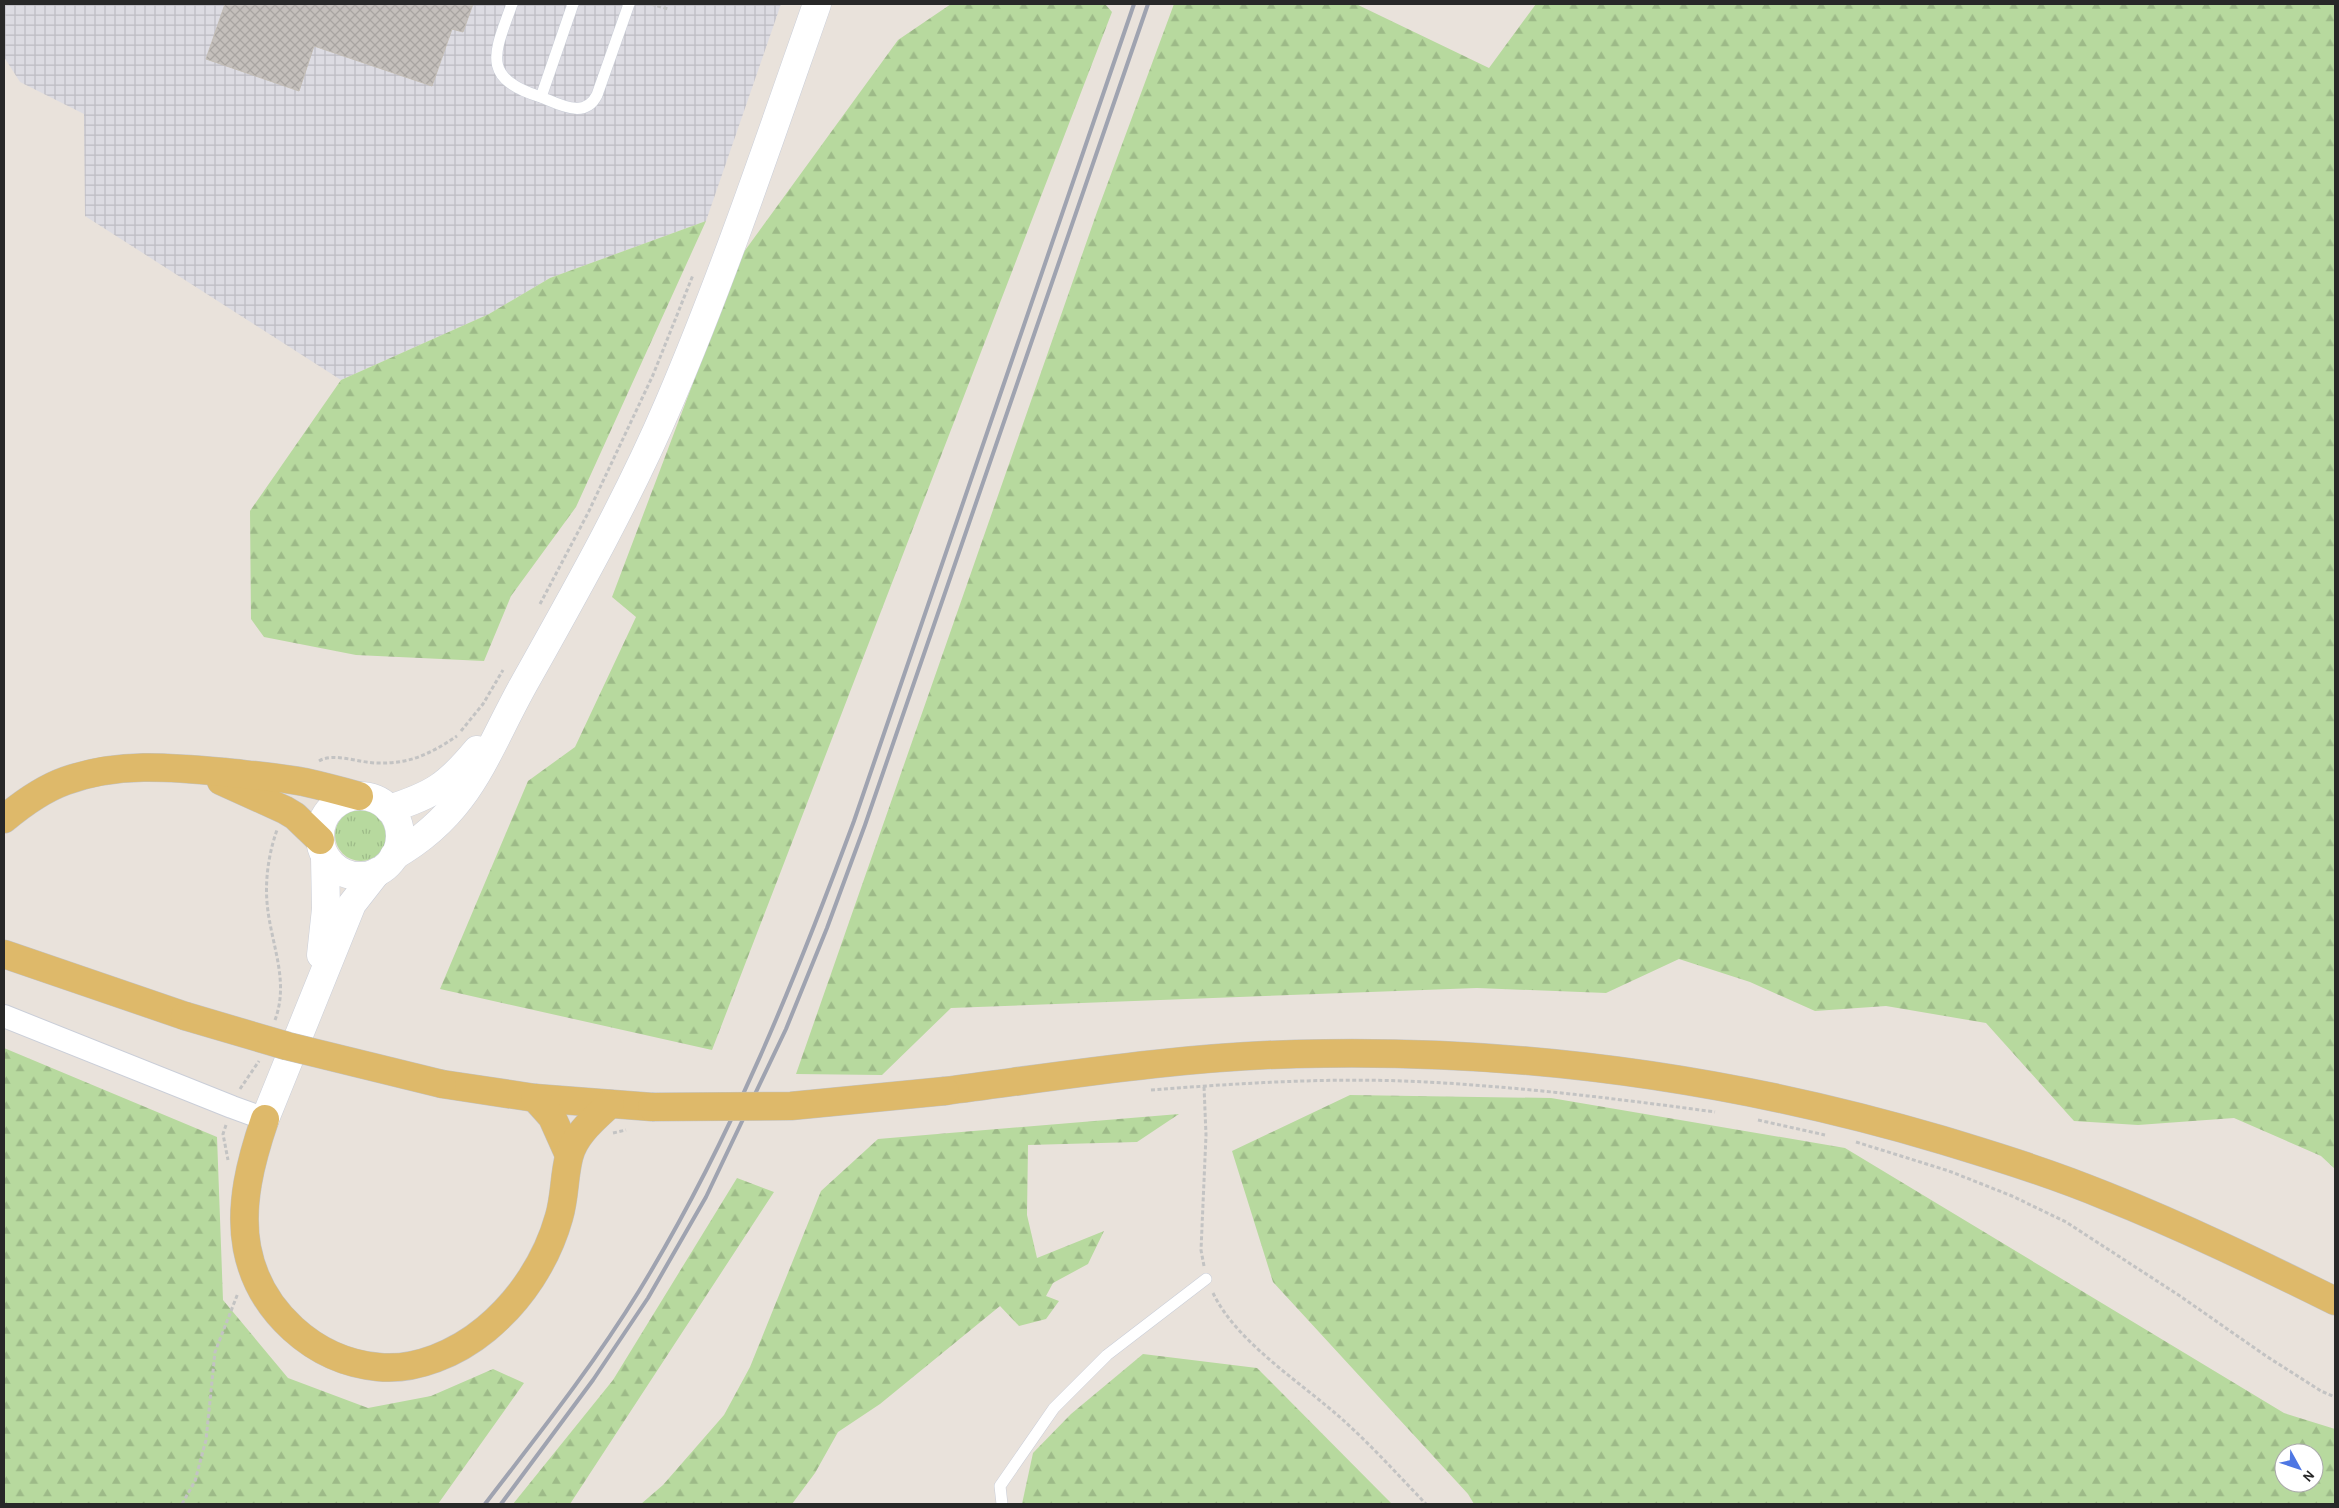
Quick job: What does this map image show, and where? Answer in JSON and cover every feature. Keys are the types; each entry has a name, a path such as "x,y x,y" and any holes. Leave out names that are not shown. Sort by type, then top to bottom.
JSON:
{"main road":[{"path":"4,819 33,798 64,781 92,773 125,767 194,769 302,782 360,796"},
{"path":"194,769 295,816 322,849"},
{"path":"4,954 185,1016 296,1049 442,1084 535,1098 610,1104 652,1107 791,1106 945,1091 1194,1060 1295,1054 1448,1055 1585,1066 1676,1078 1799,1101 1895,1126 2019,1163 2105,1195 2238,1254 2335,1301"},
{"path":"535,1098 552,1117 569,1155"},
{"path":"265,1118 250,1166 244,1223 247,1248 254,1273 265,1295 280,1316 299,1334 336,1358 378,1367 406,1366 448,1353 486,1329 507,1309 539,1266 550,1243 560,1216 569,1155 585,1129 610,1104"}],"street":[{"path":"322,849 335,868 348,874 363,876 385,864 436,827 468,789 488,756 512,705 625,498 669,404 740,225 817,4"},
{"path":"389,809 428,796 440,788 455,775 512,705"},
{"path":"4,1016 232,1107 265,1118 352,904 399,844 396,820 389,809 376,799 360,796 346,798 334,805 320,827 326,909 322,943 310,1004"}],"lane":[{"path":"512,4 496,51 496,61 502,76 508,83 523,92 581,110 593,103 629,4"},
{"path":"541,98 573,4"},
{"path":"1002,1504 1000,1486 1054,1408 1107,1355 1206,1279"}],"path":[{"path":"651,4 668,10"},
{"path":"537,609 588,513 649,383 696,268"},
{"path":"302,782 313,766 328,757 376,763 404,762 427,755 459,734 483,704 505,667"},
{"path":"275,1022 281,992 267,902 268,876 273,840 285,810"},
{"path":"229,1165 223,1134 239,1090 255,1071 263,1055"},
{"path":"1144,1090 1258,1082 1424,1082 1551,1090 1717,1112"},
{"path":"1204,1086 1206,1135 1201,1250 1206,1279 1220,1307 1242,1334 1344,1420 1426,1504"},
{"path":"1756,1120 1833,1137"},
{"path":"608,1136 632,1129"},
{"path":"1852,1141 1949,1171 2012,1196 2066,1222 2180,1296 2266,1356 2321,1391 2335,1397"},
{"path":"182,1504 194,1481 206,1440 216,1352 240,1288 244,1294"}],"shaded area":[{"path":"4,4 781,4 706,221 550,278 489,314 341,380 85,216 84,114 20,82 4,57"}],"green space":[{"path":"951,4 1105,4 1112,12 712,1050 440,989 528,781 575,747 636,617 612,597 741,256 898,40"},
{"path":"1174,4 1356,4 1489,68 1536,4 2335,4 2335,1169 2321,1156 2234,1118 2138,1125 2074,1121 1986,1023 1886,1006 1815,1011 1750,982 1679,959 1606,993 1477,988 951,1008 882,1075 796,1074 1097,212"},
{"path":"706,221 576,507 511,596 484,661 356,655 264,637 251,619 250,511 341,380 489,314 550,278"},
{"path":"361,809 371,811 379,817 385,825 387,835 385,845 379,853 371,859 361,861 351,859 343,853 337,845 335,835 337,825 343,817 351,811"},
{"path":"4,1048 217,1137 223,1300 288,1378 368,1408 431,1396 493,1369 524,1383 438,1504 4,1504"},
{"path":"1350,1095 1551,1098 1845,1148 2284,1413 2335,1429 2335,1504 1474,1504 1468,1494 1273,1282 1232,1151"},
{"path":"1179,1114 1137,1142 1028,1145 1027,1215 1037,1258 1104,1231 1088,1264 1053,1283 1046,1296 1059,1301 1046,1319 1019,1326 1000,1306 880,1404 838,1432 815,1473 792,1504 641,1504 663,1485 724,1415 750,1367 821,1191 878,1139"},
{"path":"737,1178 774,1192 570,1504 513,1504 613,1380"},
{"path":"1143,1354 1257,1368 1392,1504 1022,1504 1033,1453 1071,1414"}],"building":[{"path":"225,4 473,4 463,32 452,29 432,86 314,46 299,91 206,59"}],"railway":[{"path":"485,1504 584,1373 639,1291 672,1235 702,1178 758,1062 808,942 854,821 1134,4"},
{"path":"501,1504 593,1380 648,1298 706,1197 786,1029 827,928 865,825 1148,4"}]}
